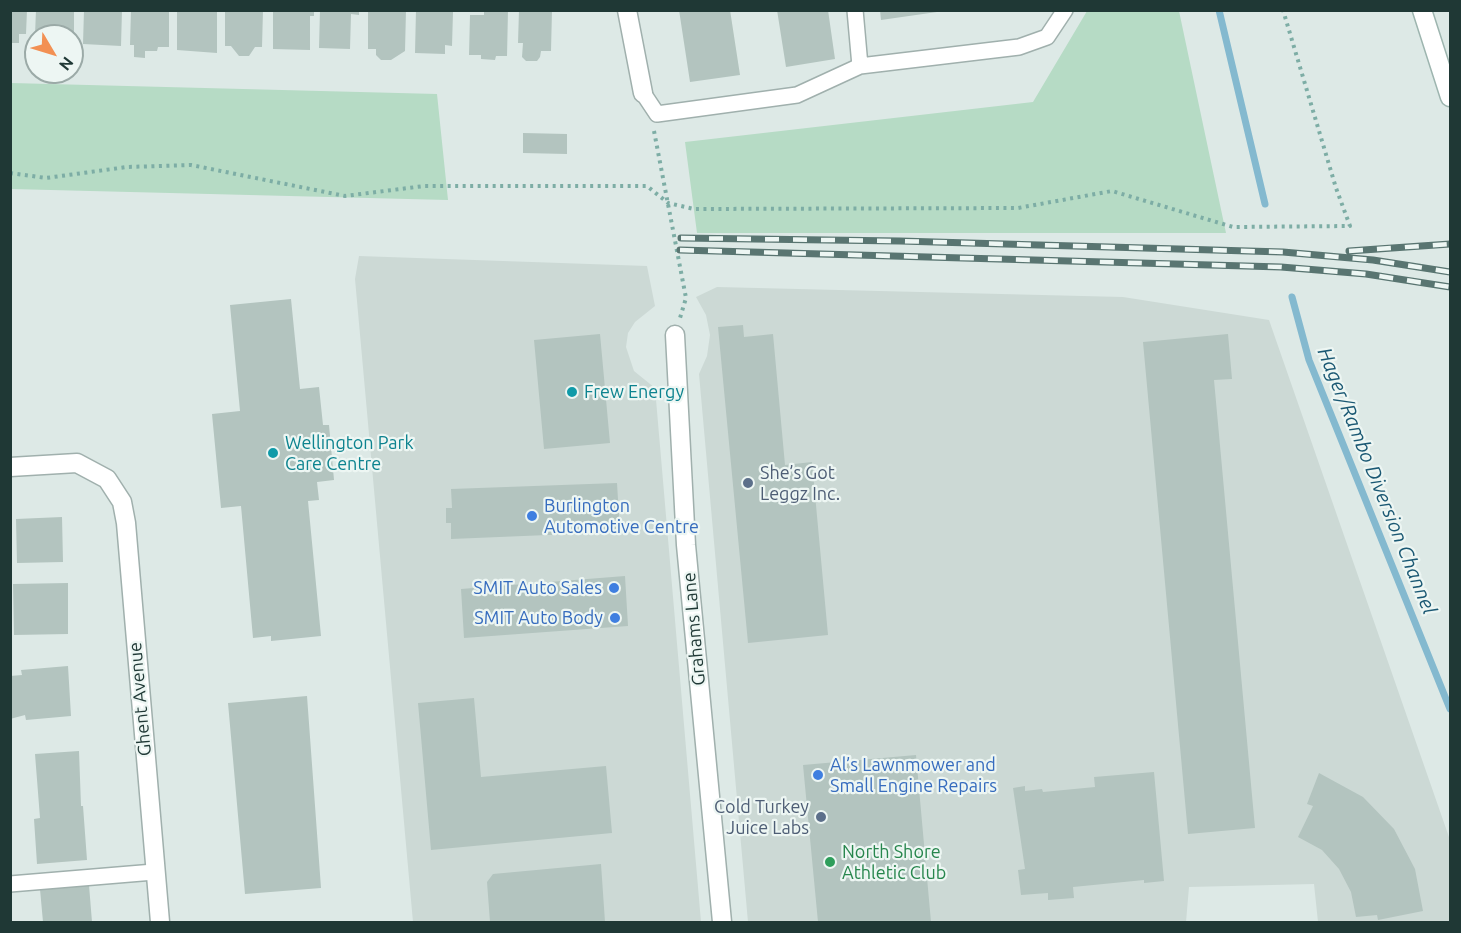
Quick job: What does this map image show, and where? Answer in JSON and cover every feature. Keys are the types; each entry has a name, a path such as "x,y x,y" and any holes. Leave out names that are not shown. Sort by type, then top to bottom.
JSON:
{"street":[{"path":"627,10 643,93"},
{"path":"1422,10 1450,97"},
{"name":"Grahams Lane","path":"675,335 686,545 722,922"},
{"name":"Ghent Avenue","path":"10,467 77,462 107,479 122,502 126,523 159,922"}],"lane":[{"path":"855,10 860,66"},
{"path":"643,93 657,114 797,95 860,66 1019,47 1047,38 1065,10"},
{"path":"10,884 154,872"}],"path":[{"path":"10,173 46,178 127,167 191,165 345,196 424,186 647,186 668,203 694,209 1018,208 1112,191 1233,227 1350,226 1336,188 1283,10"},
{"path":"653,127 686,298 675,335"}],"shaded area":[{"path":"359,256 647,266 655,306 635,322 628,333 626,347 634,371 655,388 701,922 413,922 355,279"},
{"path":"717,287 1123,297 1269,320 1450,840 1450,922 1318,922 1314,884 1189,887 1186,922 748,922 699,374 707,356 710,335 706,315 696,297"}],"green space":[{"path":"1087,11 1179,11 1226,233 697,233 685,142 1033,102"},
{"path":"11,83 437,94 448,200 11,189"}],"building":[{"path":"10,10 27,10 24,34 19,34 19,43 10,43"},
{"path":"36,10 74,10 74,24 35,24"},
{"path":"84,10 122,10 121,46 84,44"},
{"path":"131,10 169,10 169,47 158,47 157,51 145,51 145,58 134,57 134,45 130,45"},
{"path":"177,10 217,10 217,53 177,50"},
{"path":"225,10 263,10 262,47 255,47 249,56 239,56 231,46 225,46"},
{"path":"273,10 314,10 314,16 310,16 310,50 273,49"},
{"path":"320,10 359,10 359,15 351,14 350,49 319,48"},
{"path":"406,10 405,51 391,60 381,60 376,55 376,49 368,49 368,11"},
{"path":"416,10 453,12 452,46 445,45 445,54 415,53"},
{"path":"484,10 508,10 507,56 496,56 495,60 481,59 481,55 469,55 470,15 484,15"},
{"path":"519,10 552,10 551,51 541,51 537,61 526,61 522,57 523,43 518,43"},
{"path":"679,10 730,10 740,75 690,82"},
{"path":"777,10 828,10 835,59 786,67"},
{"path":"880,10 937,10 937,12 881,20"},
{"path":"523,133 567,134 567,154 523,153"},
{"name":"Wellington Park Care Centre","path":"291,299 300,389 319,387 323,425 329,425 334,480 317,482 319,500 308,501 321,636 271,641 271,636 253,638 241,506 221,508 212,414 240,411 230,305"},
{"path":"743,325 744,337 773,334 785,465 812,462 828,635 748,643 718,327"},
{"name":"Frew Energy","path":"600,334 610,443 544,449 534,340"},
{"path":"1228,334 1232,379 1214,380 1255,828 1188,834 1143,342"},
{"name":"Burlington Automotive Centre","path":"617,483 620,532 451,539 451,523 446,523 446,508 452,508 451,489"},
{"path":"62,517 63,562 17,563 16,519"},
{"path":"625,576 628,626 464,638 461,589"},
{"path":"68,583 68,634 14,635 13,584"},
{"path":"68,666 71,716 26,720 25,715 10,719 10,676 22,675 21,670"},
{"path":"307,696 321,888 245,894 228,703"},
{"path":"474,698 481,777 606,766 612,833 431,850 418,703"},
{"path":"79,751 81,806 83,806 87,860 37,864 34,819 40,818 35,754"},
{"path":"916,755 931,922 818,922 803,765"},
{"path":"1154,772 1164,881 1144,883 1144,880 1073,887 1074,898 1048,900 1048,893 1021,895 1018,870 1025,869 1013,788 1025,786 1025,791 1042,789 1043,792 1095,787 1094,777"},
{"path":"1319,773 1363,797 1394,829 1415,869 1423,911 1378,920 1377,915 1356,917 1351,892 1339,869 1322,850 1298,837 1313,806 1307,804"},
{"path":"601,864 605,922 490,922 487,882 493,874"},
{"path":"89,885 92,922 43,922 40,889"}],"waterway":[{"name":"Hager/Rambo Diversion Channel","path":"1219,10 1265,204"},
{"name":"Hager/Rambo Diversion Channel","path":"1292,297 1309,360 1450,709"}],"railway":[{"path":"681,238 900,241 1283,252 1373,260 1450,272"},
{"path":"1349,251 1450,244"},
{"path":"680,250 1281,267 1366,274 1450,287"}],"place":[{"name":"Frew Energy","path":"572,392"},
{"name":"Wellington Park Care Centre","path":"273,453"},
{"name":"She’s Got Leggz Inc.","path":"748,483"},
{"name":"Burlington Automotive Centre","path":"532,516"},
{"name":"SMIT Auto Sales","path":"614,588"},
{"name":"SMIT Auto Body","path":"615,618"},
{"name":"Al’s Lawnmower and Small Engine Repairs","path":"818,775"},
{"name":"Cold Turkey Juice Labs","path":"821,817"},
{"name":"North Shore Athletic Club","path":"830,862"}]}
